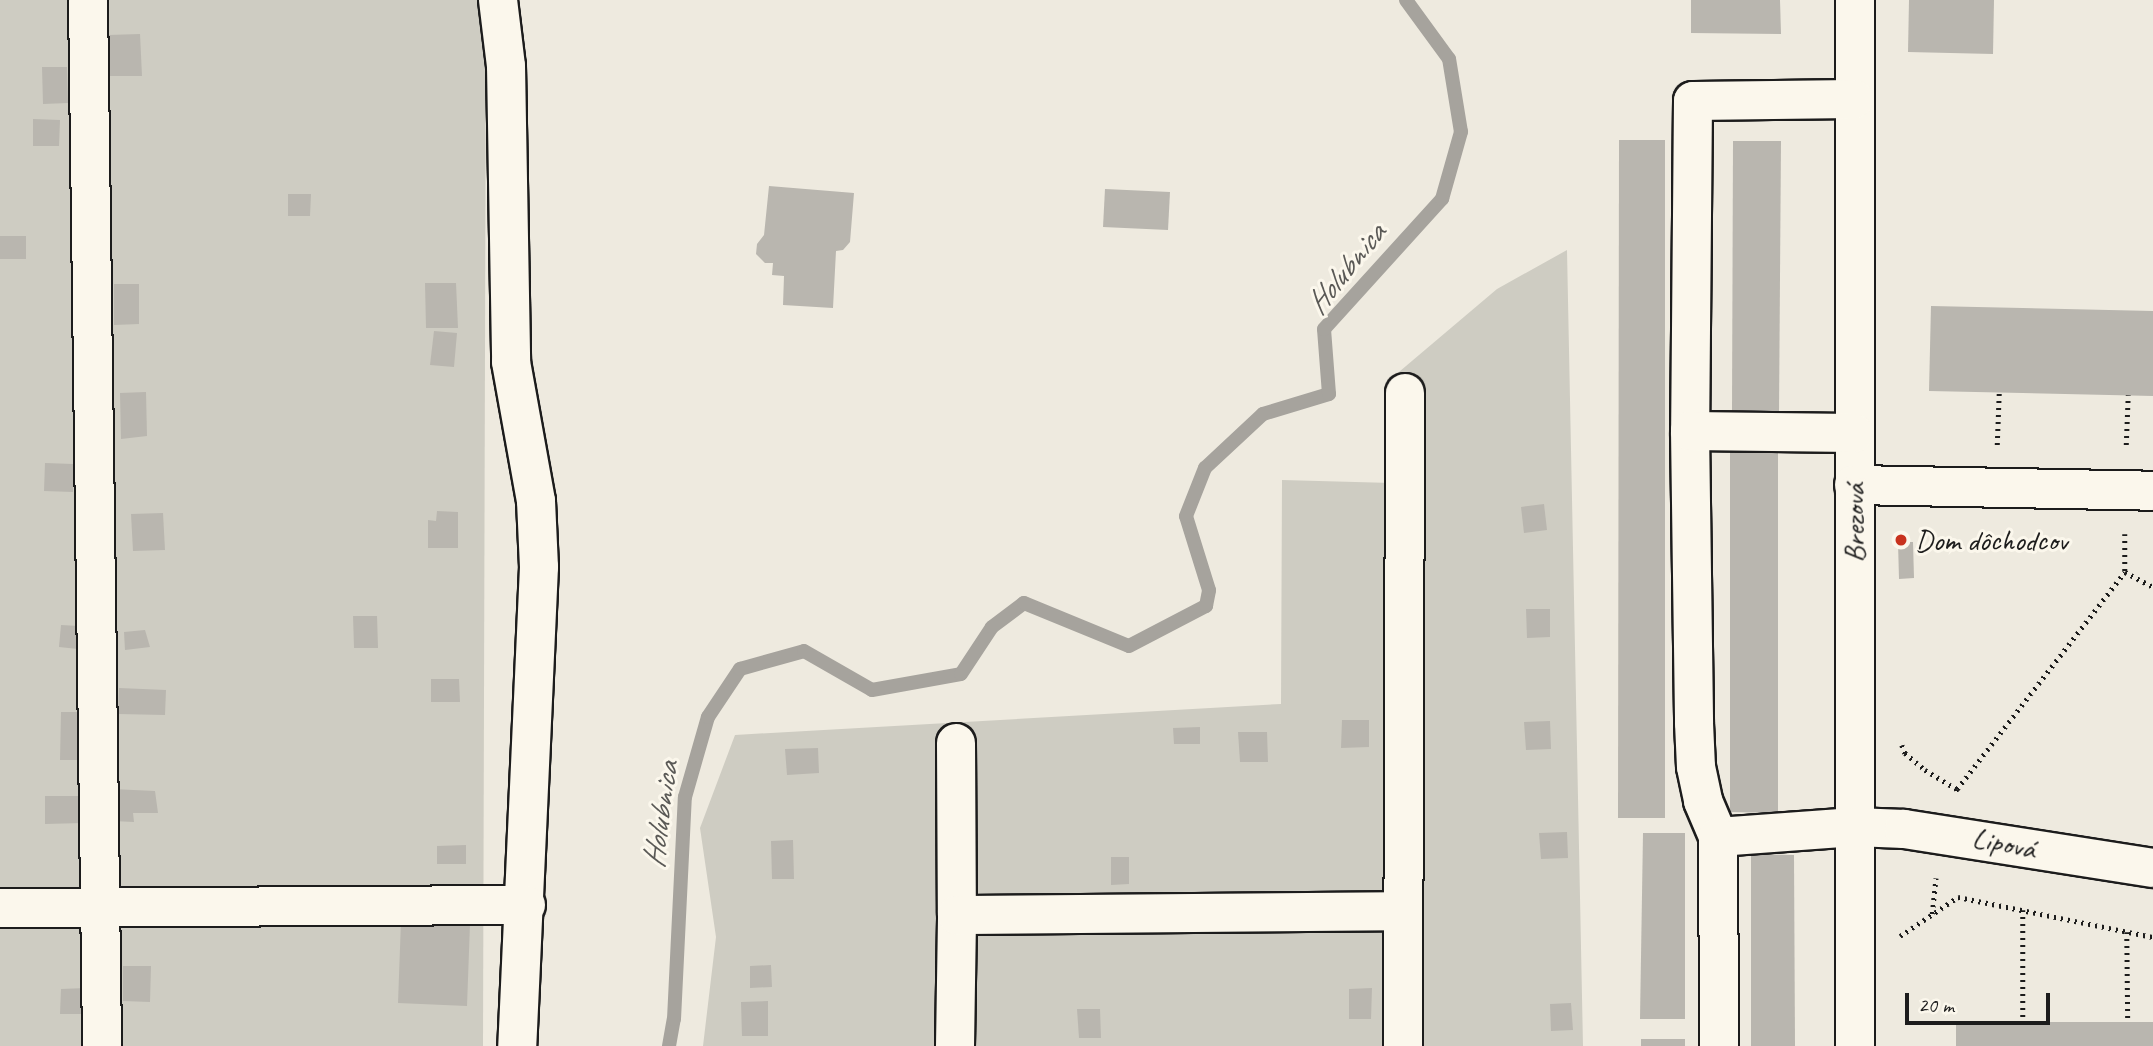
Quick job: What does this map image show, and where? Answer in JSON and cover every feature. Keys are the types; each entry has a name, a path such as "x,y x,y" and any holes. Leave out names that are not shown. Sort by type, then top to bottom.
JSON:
{"street":[{"path":"88,0 102,1046"},
{"path":"498,0 506,66 511,362 536,501 539,567 526,905 517,1046"},
{"name":"Brezová","path":"1854,0 1855,1046"},
{"path":"1719,1046 1718,837 1703,801 1696,767 1690,430 1693,101 1854,99"},
{"path":"1403,1046 1405,393"},
{"path":"1690,430 1854,433"},
{"path":"1854,485 2153,491"},
{"path":"955,1046 956,743"},
{"name":"Lipová","path":"1718,837 1854,827 1941,833 2153,868"},
{"path":"0,908 526,905"},
{"path":"957,915 1402,911"}],"path":[{"path":"1957,789 2126,572 2153,587"},
{"path":"1895,948 1899,937 1958,897 2153,937"},
{"path":"2023,911 2024,1022"},
{"path":"2126,932 2128,1022"}],"shaded area":[{"path":"0,0 486,0 483,1046 0,1046"},
{"path":"1567,250 1583,1046 703,1046 716,937 700,828 735,735 1281,704 1282,480 1392,483 1393,377 1497,289"}],"building":[{"path":"1691,0 1780,0 1781,34 1691,33"},
{"path":"1909,0 1994,0 1993,54 1908,52"},
{"path":"140,34 142,76 109,76 108,35"},
{"path":"42,67 67,67 68,103 43,104"},
{"path":"33,119 60,120 59,146 33,146"},
{"path":"1619,140 1665,140 1665,818 1618,818"},
{"path":"1733,141 1781,141 1779,413 1732,413"},
{"path":"769,186 854,193 850,242 843,250 836,251 833,308 783,305 784,276 772,275 773,263 765,263 756,254 757,244 764,235"},
{"path":"1105,189 1170,192 1168,230 1103,227"},
{"path":"288,194 311,194 310,216 288,216"},
{"path":"0,236 26,236 26,259 0,259"},
{"path":"425,283 456,283 458,328 426,328"},
{"path":"114,284 139,284 139,324 114,325"},
{"path":"1931,306 2153,311 2153,396 1929,391"},
{"path":"434,331 457,333 454,367 430,365"},
{"path":"146,392 147,436 121,439 120,393"},
{"path":"1730,450 1778,451 1778,813 1730,812"},
{"path":"45,463 73,464 73,492 44,491"},
{"path":"1544,504 1547,530 1524,533 1521,507"},
{"path":"437,511 458,512 458,548 428,548 428,520 436,521"},
{"path":"163,513 165,550 133,551 131,514"},
{"path":"1898,542 1913,542 1914,578 1899,579"},
{"path":"1526,609 1550,609 1550,637 1527,638"},
{"path":"353,616 377,616 378,648 354,648"},
{"path":"61,625 79,626 78,649 59,647"},
{"path":"145,630 150,647 125,650 124,632"},
{"path":"431,679 459,679 460,702 431,702"},
{"path":"119,688 166,690 165,715 118,714"},
{"path":"61,712 86,712 86,760 60,760"},
{"path":"1342,720 1369,720 1369,747 1341,748"},
{"path":"1550,721 1551,749 1526,750 1524,722"},
{"path":"1200,727 1200,744 1174,744 1173,728"},
{"path":"1238,732 1267,732 1268,762 1240,762"},
{"path":"818,748 819,773 787,775 785,749"},
{"path":"112,789 155,791 158,813 133,813 134,822 113,821"},
{"path":"45,796 82,796 83,823 45,824"},
{"path":"1567,832 1568,858 1541,859 1539,833"},
{"path":"1643,833 1685,833 1685,1019 1640,1019"},
{"path":"793,840 794,879 772,879 771,841"},
{"path":"466,845 466,864 437,864 437,846"},
{"path":"1751,854 1794,855 1795,1046 1751,1046"},
{"path":"1111,857 1129,857 1129,884 1111,885"},
{"path":"401,921 470,924 467,1006 398,1003"},
{"path":"771,965 772,987 750,988 750,966"},
{"path":"123,966 151,966 150,1002 123,1001"},
{"path":"86,988 86,1014 60,1014 61,989"},
{"path":"1372,988 1371,1019 1349,1019 1349,989"},
{"path":"768,1001 768,1036 742,1036 741,1002"},
{"path":"1571,1003 1573,1030 1551,1031 1550,1004"},
{"path":"1077,1009 1100,1009 1101,1038 1079,1038"},
{"path":"1956,1022 2153,1022 2153,1046 1956,1046"},
{"path":"1641,1039 1685,1039 1685,1046 1641,1046"}],"waterway":[{"name":"Holubnica","path":"669,1046 674,1019 685,797 708,717 740,669 804,651 872,690 961,674 992,627 1024,603 1129,646 1206,606 1209,590 1186,516 1205,468 1263,414 1329,394 1324,329 1442,199 1461,132 1449,59 1406,0"}],"place":[{"name":"Dom dôchodcov","path":"1901,540"}]}
